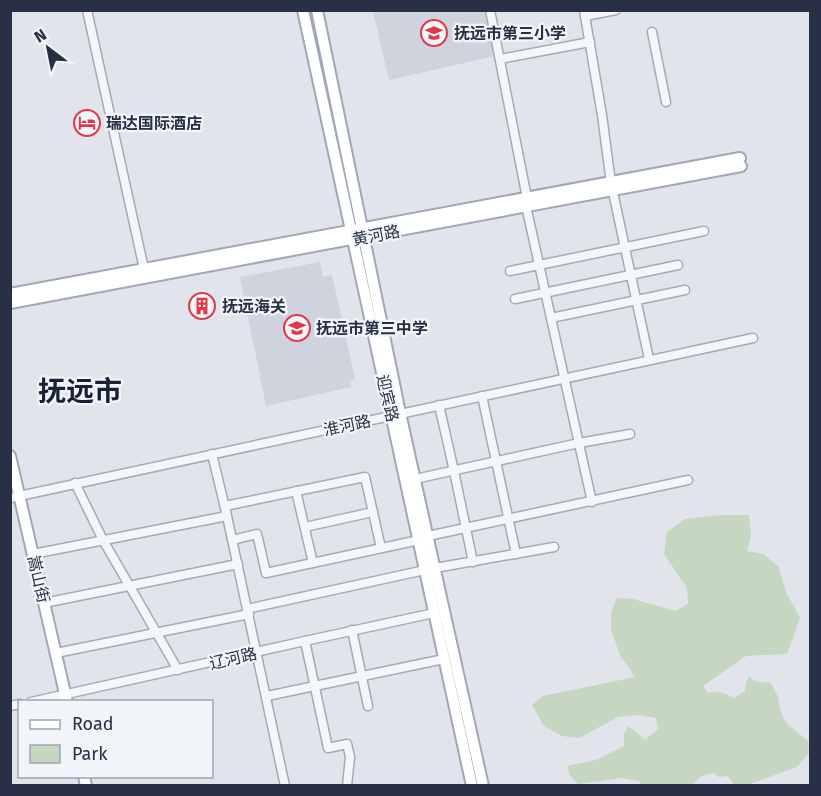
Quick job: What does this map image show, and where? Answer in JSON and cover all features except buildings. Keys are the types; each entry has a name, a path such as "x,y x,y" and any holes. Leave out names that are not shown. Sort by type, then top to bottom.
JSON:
{"main road":[{"name":"迎宾路","path":"303,10 357,234 430,569 483,786"},
{"name":"迎宾路","path":"317,10 357,234"},
{"name":"黄河路","path":"10,303 357,234 741,162"},
{"name":"黄河路","path":"10,294 144,269 357,234"},
{"name":"迎宾路","path":"396,414 415,479 423,538"},
{"name":"嵩山街","path":"10,456 14,497 63,698"},
{"name":"嵩山街","path":"10,485 33,554 56,654 63,698"},
{"name":"迎宾路","path":"430,569 434,613 472,786"}],"street":[{"path":"87,10 144,269"},
{"path":"490,10 540,265 592,502"},
{"path":"616,10 585,14 612,186 649,359"},
{"path":"652,32 666,102"},
{"path":"500,59 590,42"},
{"path":"510,271 704,231"},
{"path":"515,299 678,265"},
{"path":"551,318 685,290"},
{"name":"淮河路","path":"14,497 753,338"},
{"path":"482,396 516,554"},
{"path":"439,405 473,562"},
{"path":"415,479 630,434"},
{"path":"212,454 285,786"},
{"path":"225,506 365,477 381,548"},
{"path":"232,540 257,534 266,573 688,480"},
{"path":"75,483 103,540 178,670"},
{"path":"296,491 313,563"},
{"path":"305,527 373,512"},
{"path":"33,554 227,516"},
{"path":"56,654 430,569 554,548"},
{"path":"44,603 238,564"},
{"name":"辽河路","path":"47,700 305,640 434,613"},
{"path":"352,630 368,706"},
{"path":"305,640 328,748 347,744 350,757 347,786"},
{"path":"267,696 444,659"}],"shaded area":[{"name":"抚远市第三小学","path":"373,11 485,11 495,56 389,80"},
{"name":"抚远市第三中学","path":"320,262 323,277 332,275 355,379 350,381 351,387 266,406 240,277"}],"green space":[{"path":"749,515 751,536 747,551 763,554 778,566 786,592 800,618 787,654 746,656 703,686 708,693 721,692 734,698 745,691 749,676 755,681 771,683 786,723 808,741 809,753 797,767 748,785 734,785 728,776 719,777 713,773 701,776 692,785 641,785 639,781 622,778 578,784 570,775 567,766 596,760 624,746 624,734 628,726 645,740 658,729 656,718 638,715 618,717 579,738 562,736 544,726 532,705 543,696 635,677 620,655 611,629 611,612 617,598 633,599 675,611 688,604 687,588 664,554 667,532 685,519"}],"place":[{"name":"抚远市第三小学","path":"434,33"},
{"name":"瑞达国际酒店","path":"87,123"},
{"name":"抚远海关","path":"202,306"},
{"name":"抚远市第三中学","path":"297,328"}],"district":[{"name":"抚远市","path":"80,391"}]}
